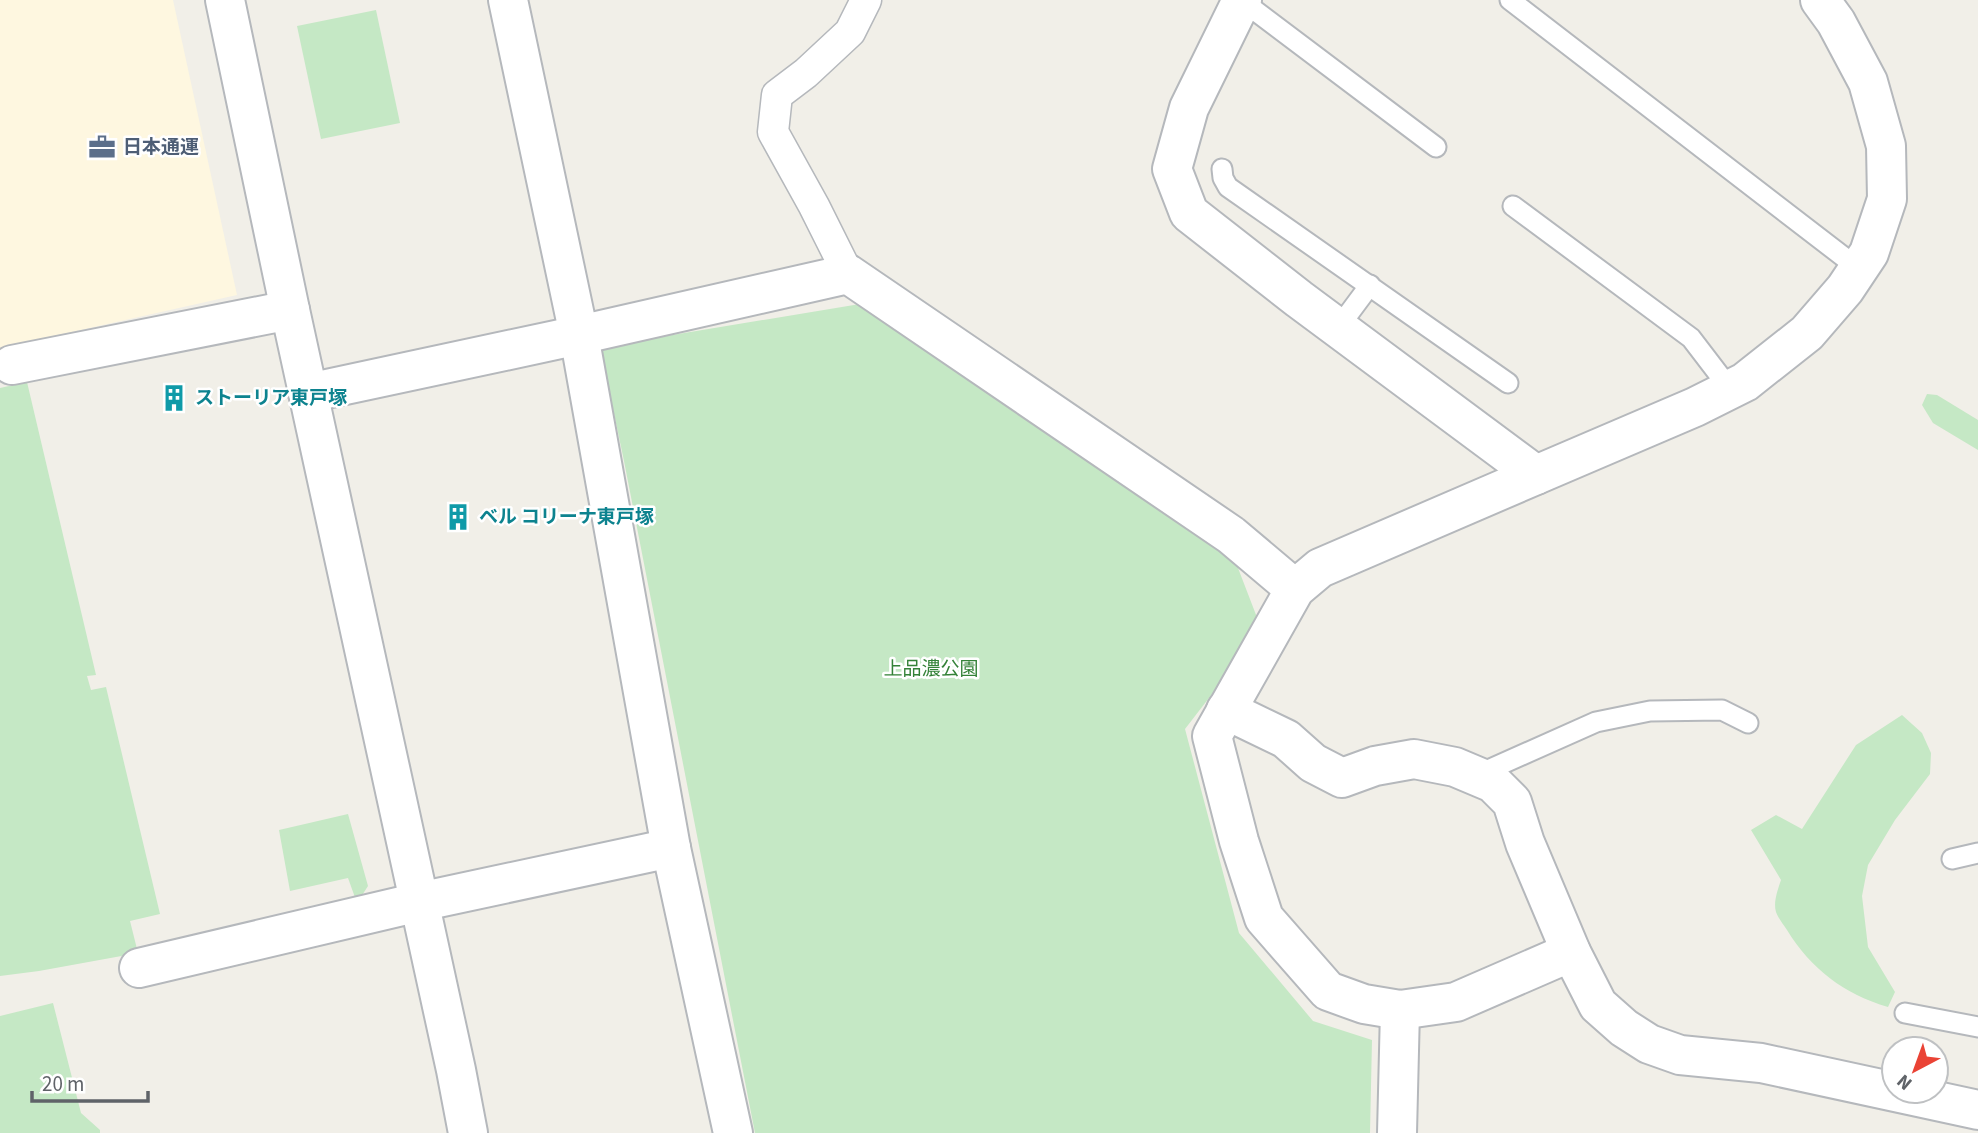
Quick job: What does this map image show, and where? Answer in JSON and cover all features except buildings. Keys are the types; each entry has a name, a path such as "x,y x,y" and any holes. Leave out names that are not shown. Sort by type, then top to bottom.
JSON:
{"street":[{"path":"225,0 289,310 468,1133"},
{"path":"508,0 579,335 671,848 733,1133"},
{"path":"866,0 850,33 777,95 773,132 848,274 1231,535 1295,589"},
{"path":"1241,0 1189,108 1172,169 1189,213 1536,475"},
{"path":"1571,952 1456,1002 1400,1010 1364,1004 1328,991 1265,918 1239,841 1212,736 1295,589 1320,568 1730,390 1745,382 1807,333 1845,289 1869,253 1887,199 1886,146 1868,82 1836,22 1820,0"},
{"path":"308,393 848,274"},
{"path":"12,365 289,310"},
{"path":"1226,710 1286,739 1313,763 1342,778 1375,766 1414,759 1455,768 1493,783 1512,802 1525,843 1571,952 1598,1004 1624,1028 1649,1044 1681,1055 1761,1063 1978,1110"},
{"path":"139,968 419,902 671,848"},
{"path":"1397,1133 1400,1010"}],"lane":[{"path":"1241,0 1436,147"},
{"path":"1510,0 1858,268"},
{"path":"1222,169 1228,187 1508,383"},
{"path":"1513,205 1690,338 1730,390"},
{"path":"1338,328 1370,285"},
{"path":"1475,776 1596,722 1650,711 1722,710 1748,723"},
{"path":"1952,859 1978,853"},
{"path":"1905,1013 1978,1027"}],"shaded area":[{"name":"日本通運","path":"0,0 173,0 237,295 0,348"}],"green space":[{"path":"376,10 400,123 321,139 297,26"},
{"name":"上品濃公園","path":"866,303 1233,555 1258,620 1219,685 1185,729 1239,933 1313,1021 1372,1040 1370,1133 755,1133 600,347"},
{"path":"27,382 96,675 87,676 91,690 106,687 160,914 130,921 138,953 0,976 0,388"},
{"path":"1927,394 1937,395 1978,420 1978,450 1933,423 1922,405"},
{"path":"1902,715 1922,733 1931,753 1930,774 1895,820 1868,865 1862,896 1868,947 1895,992 1888,1007 1843,987 1818,968 1796,944 1775,908 1781,880 1751,830 1776,815 1802,829 1856,745"},
{"path":"348,814 368,886 357,903 348,878 290,891 279,830"},
{"path":"53,1003 81,1113 100,1133 0,1133 0,1016"}],"place":[{"name":"日本通運","path":"102,147"},
{"name":"ストーリア東戸塚","path":"174,398"},
{"name":"ベル コリーナ東戸塚","path":"458,517"}]}
